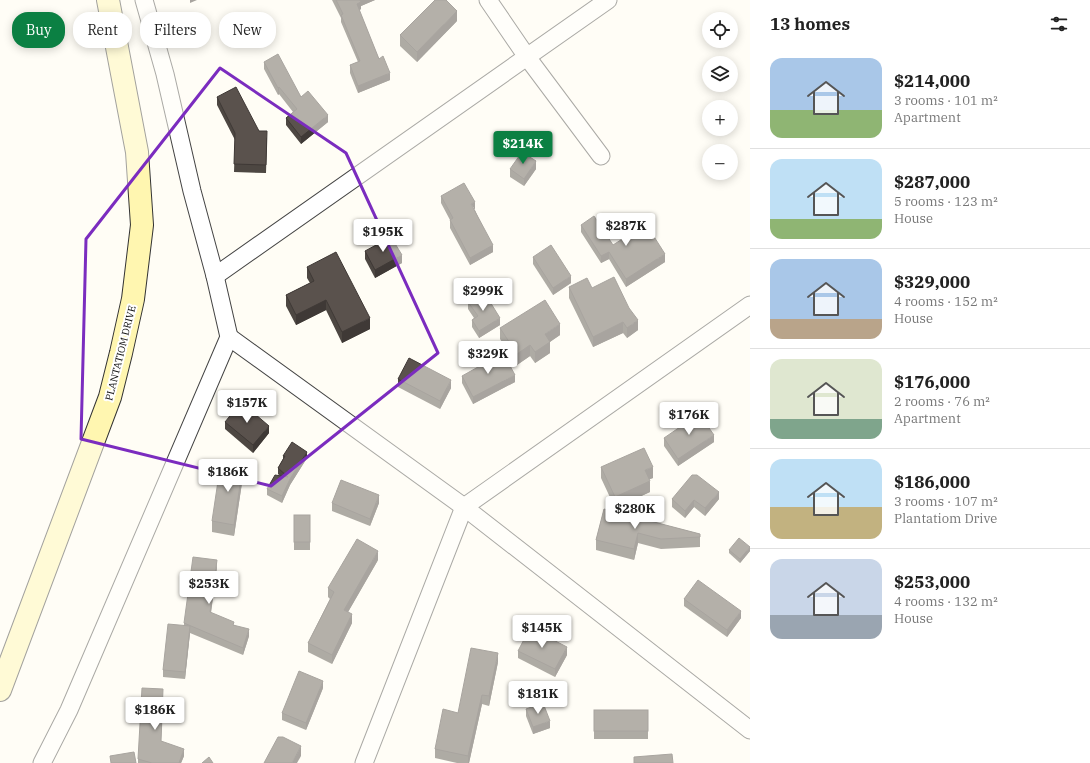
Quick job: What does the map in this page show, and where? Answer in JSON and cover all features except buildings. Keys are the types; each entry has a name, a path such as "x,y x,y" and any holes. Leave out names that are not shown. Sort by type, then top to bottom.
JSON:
{"street":[{"name":"PLANTATIOM DRIVE","path":"0,690 110,398 133,298 142,225 137,152 108,0"},
{"path":"42,763 69,710 229,337 215,276 192,191 165,74 144,0"},
{"path":"488,0 527,57 601,156"},
{"path":"215,276 608,0"},
{"path":"364,763 464,507 750,305"},
{"path":"229,337 464,507 750,730"}],"highlighted area":[{"path":"220,68 346,153 438,353 271,486 81,439 86,239"}]}
